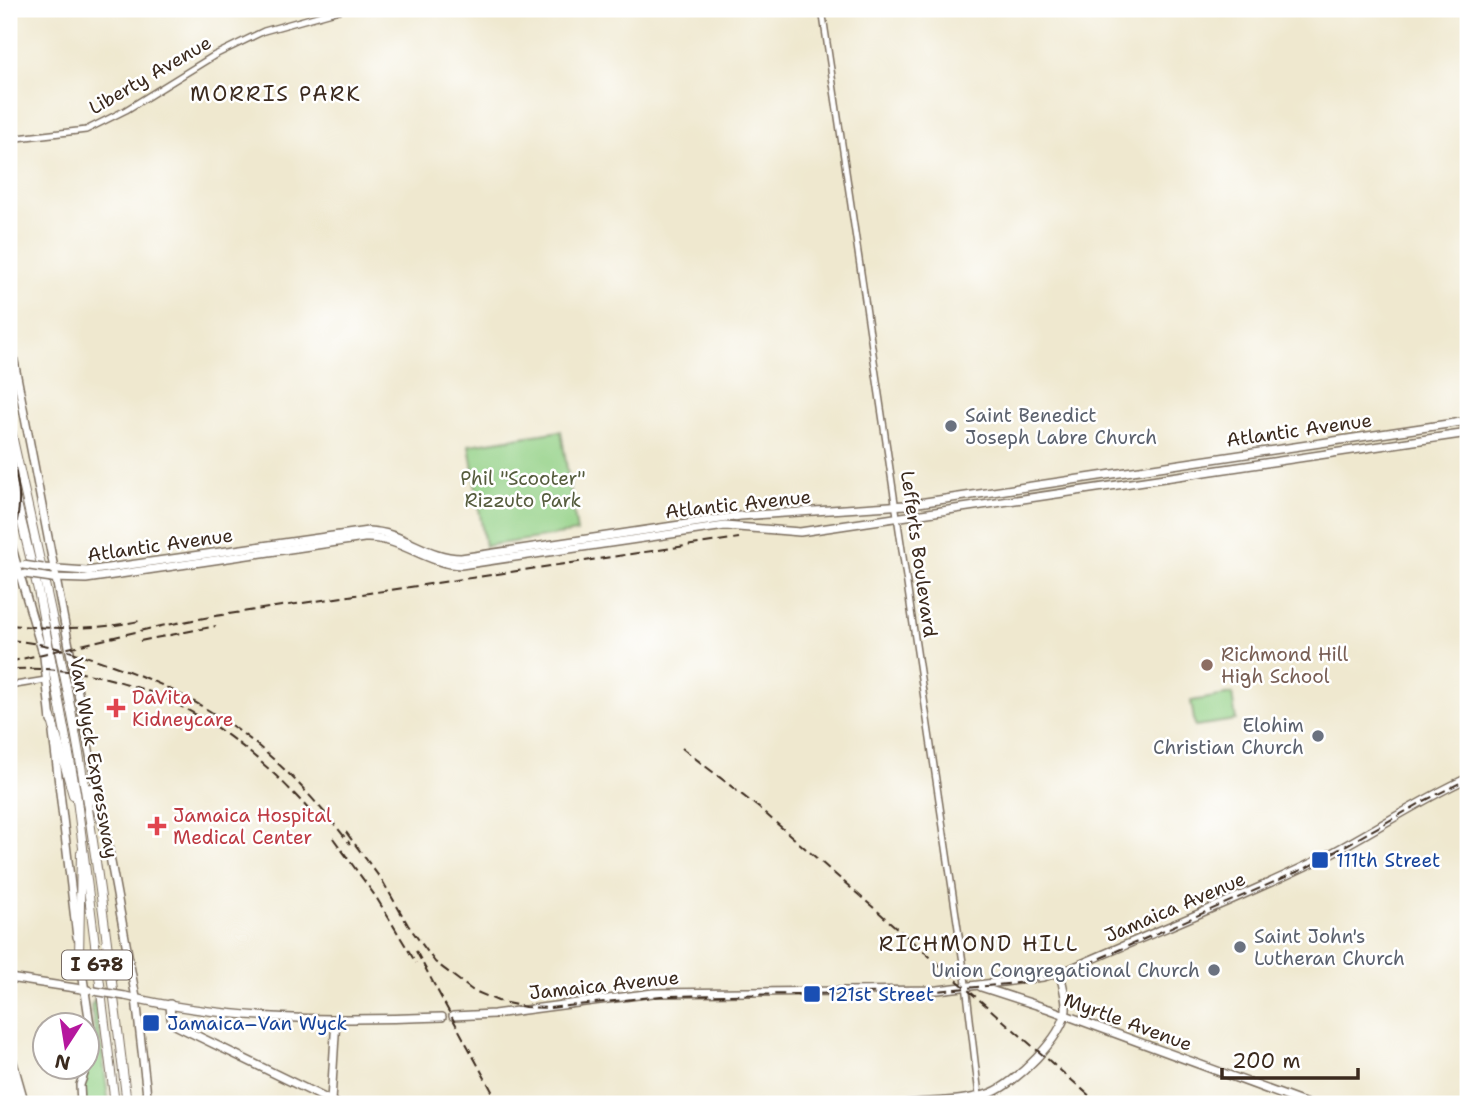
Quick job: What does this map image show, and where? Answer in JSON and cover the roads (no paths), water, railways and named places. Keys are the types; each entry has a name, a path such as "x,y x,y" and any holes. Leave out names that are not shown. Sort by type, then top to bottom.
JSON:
{"highway":[{"name":"Van Wyck Expressway","path":"9,421 54,622 80,761 96,859 127,1104"},
{"name":"Van Wyck Expressway","path":"9,470 48,637 79,809 115,1104"},
{"path":"51,717 69,786 79,809"},
{"path":"80,761 87,774 94,804 104,828"},
{"path":"79,956 81,825"}],"main road":[{"name":"Van Wyck Expressway","path":"9,335 136,998 148,1104"},
{"name":"Atlantic Avenue","path":"53,574 368,531 396,535 436,554 461,558 740,516 896,506 1468,421"},
{"name":"Atlantic Avenue","path":"9,571 21,569 86,579 364,537 388,539 434,561 461,565 720,527 739,526 800,532 1468,433"},
{"name":"Van Wyck Expressway","path":"9,538 21,569 44,657 84,989"},
{"name":"Jamaica Avenue","path":"453,1016 494,1014 653,993 891,991 977,985 1060,973 1269,884 1354,840 1426,797 1468,778"},
{"path":"905,1104 980,1100 1014,1079 1045,1049 1060,1026 1066,1010 1060,973"},
{"path":"9,978 234,1015 336,1019 442,1017"},
{"path":"1004,982 1006,995"},
{"name":"Myrtle Avenue","path":"977,985 1307,1104"},
{"path":"84,989 88,1012"},
{"path":"170,1004 171,1020 175,1025 334,1102 336,1019"},
{"path":"9,1048 25,1104"},
{"path":"17,1077 17,1104"},
{"path":"81,1082 81,1104"}],"street":[{"name":"Liberty Avenue","path":"9,139 86,130 126,110 215,55 264,31 343,9"},
{"name":"Lefferts Boulevard","path":"822,9 966,986 980,1100"},
{"path":"9,686 46,680"}],"tram line":[{"path":"9,440 19,492 18,517 9,543"}],"railway":[{"path":"9,662 215,616 739,538"},
{"path":"9,625 74,628 139,621"},
{"path":"140,641 216,626"},
{"path":"9,640 61,649 112,665 184,696 216,715 272,758 299,784 350,844"},
{"path":"15,669 61,670 104,677 145,690 183,708 220,730 254,756 317,819"},
{"path":"682,748 759,808 1099,1104"},
{"path":"346,832 383,882 408,925 435,962 472,990 498,1001 525,1007 549,1008 661,996 928,992 1026,982 1080,967 1306,868 1468,779"},
{"path":"333,838 376,897 416,963"},
{"path":"416,951 499,1104"}],"place":[{"name":"Saint Benedict Joseph Labre Church","path":"951,426"},
{"name":"Richmond Hill High School","path":"1207,665"},
{"name":"DaVita Kidneycare","path":"116,708"},
{"name":"Elohim Christian Church","path":"1318,736"},
{"name":"Jamaica Hospital Medical Center","path":"157,826"},
{"name":"111th Street","path":"1320,860"},
{"name":"Saint John's Lutheran Church","path":"1240,947"},
{"name":"Union Congregational Church","path":"1214,970"},
{"name":"121st Street","path":"812,994"},
{"name":"Jamaica–Van Wyck","path":"151,1023"}],"district":[{"name":"MORRIS PARK","path":"276,94"},
{"name":"RICHMOND HILL","path":"979,944"}],"park label":[{"name":"Phil \"Scooter\" Rizzuto Park","path":"523,489"}]}
